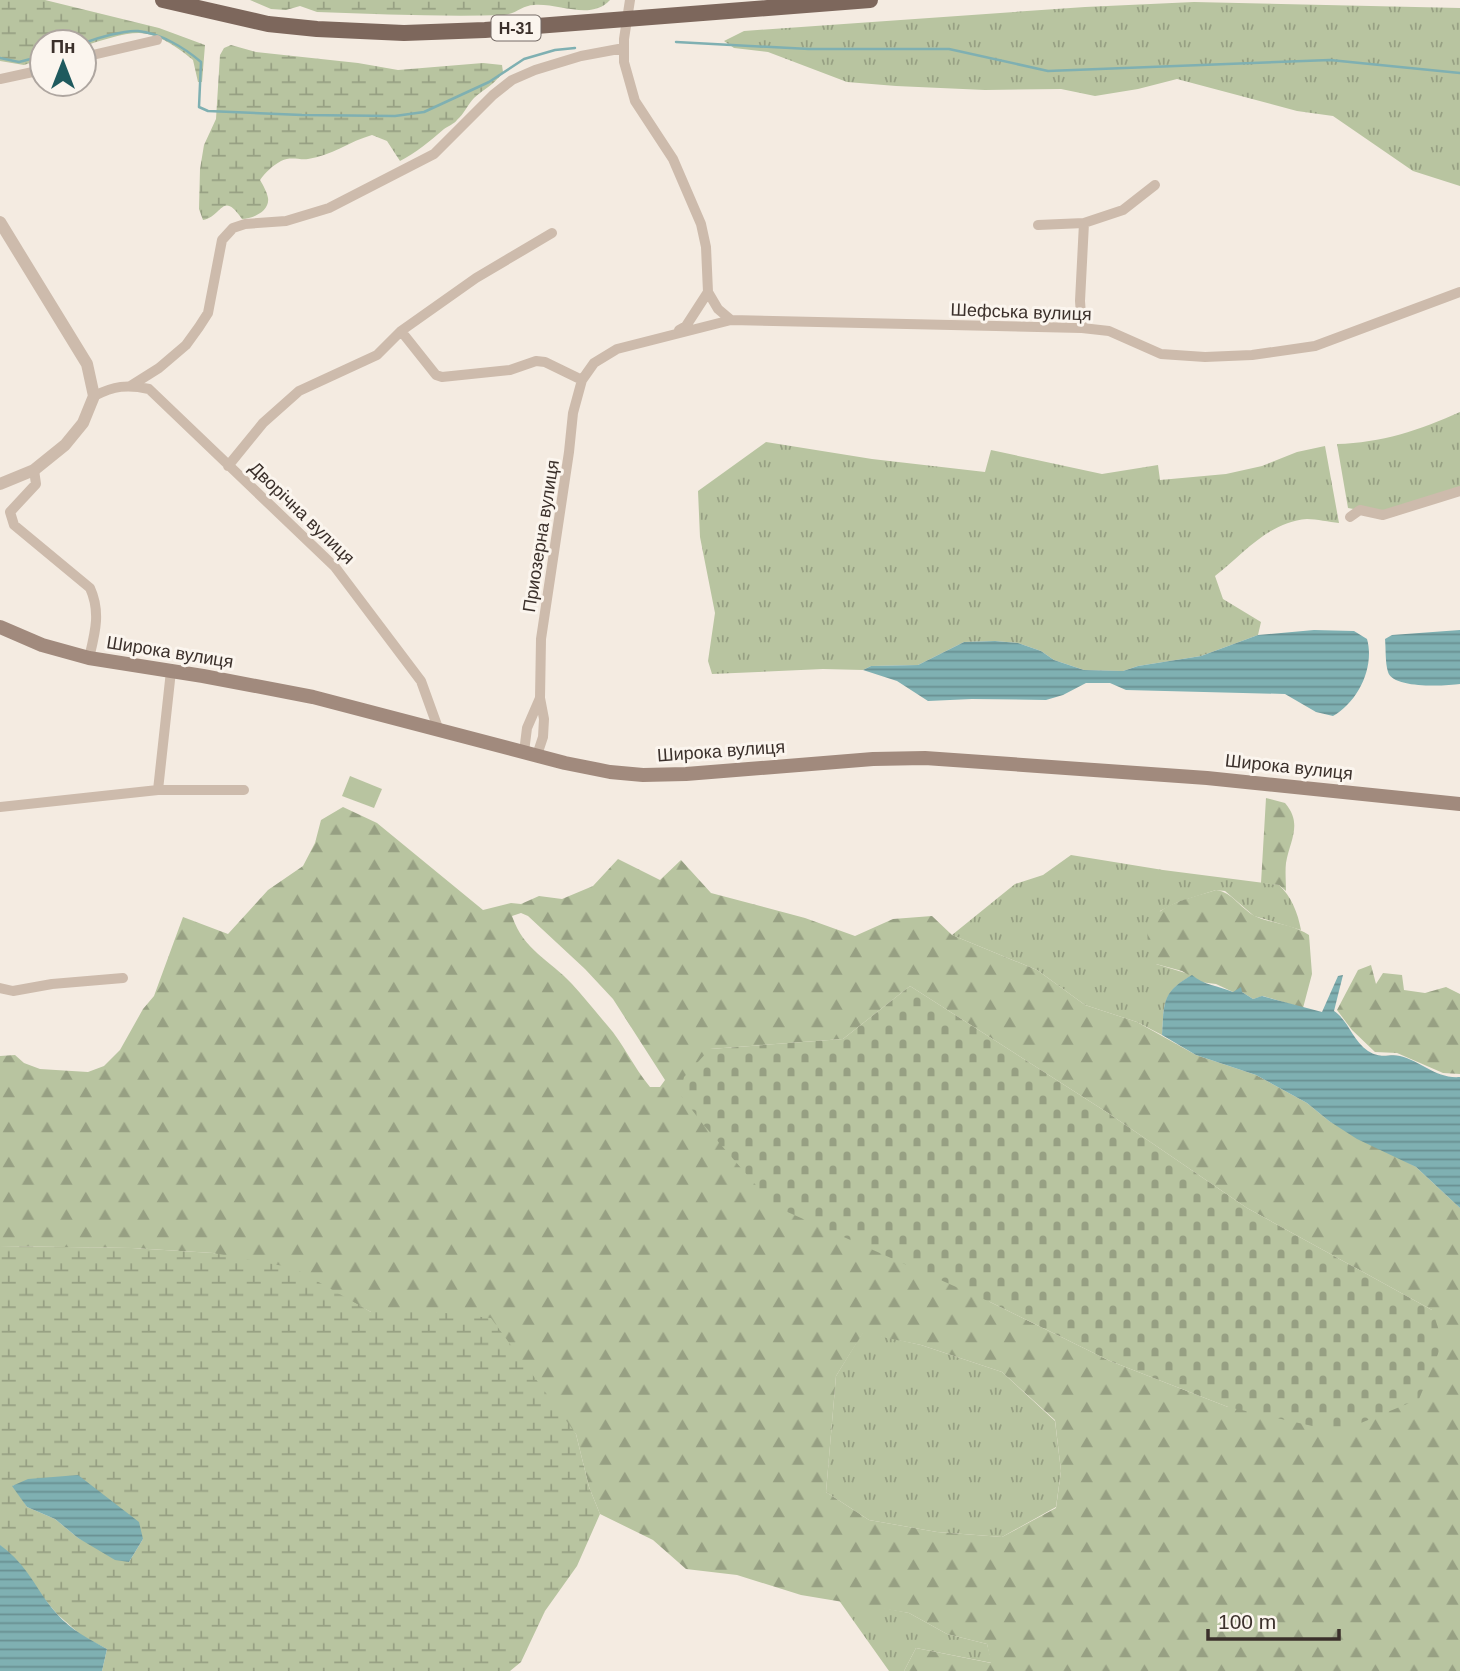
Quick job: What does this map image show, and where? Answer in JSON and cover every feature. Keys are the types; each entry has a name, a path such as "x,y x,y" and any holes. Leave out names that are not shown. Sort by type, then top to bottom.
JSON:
{"main road":[{"name":"Н-31","path":"163,0 268,24 404,33 485,30 870,0"},
{"name":"Широка вулиця","path":"0,627 42,645 89,658 313,697 610,772 643,775 686,774 873,759 925,758 1207,778 1460,804"}],"street":[{"path":"630,0 624,62 635,101 673,159 701,224 706,247 708,292 718,309 731,320"},
{"path":"98,54 157,40"},
{"path":"94,396 113,387 132,385 159,368 186,345 208,313 222,240 233,228 245,224 286,221 329,208 434,154 493,95 512,80 581,56 624,48"},
{"path":"0,79 28,73"},
{"path":"1038,225 1084,223 1123,209 1154,185"},
{"path":"0,222 87,364 94,396 83,423 65,445 34,470 0,485"},
{"path":"1082,328 1080,301 1084,223"},
{"path":"228,466 263,423 299,391 377,355 401,331 476,278 552,233"},
{"path":"675,334 686,326 708,292"},
{"name":"Шефська вулиця","path":"582,380 594,363 617,349 731,320 1082,328 1109,331 1161,354 1205,357 1252,355 1315,346 1460,292"},
{"path":"401,331 436,375 442,377 510,370 536,360 582,380"},
{"name":"Приозерна вулиця","path":"540,698 541,639 573,413 582,380"},
{"name":"Дворічна вулиця","path":"132,385 149,389 335,567 421,681 438,728"},
{"path":"34,470 36,484 10,512 15,525 90,588 96,601 98,616 89,658"},
{"path":"1350,517 1360,510 1383,515 1460,491"},
{"path":"158,790 172,671"},
{"path":"530,753 543,737 544,719 540,698"},
{"path":"530,753 530,720 540,698"},
{"path":"0,807 158,790 244,790"},
{"path":"0,988 13,990 123,978"}],"green space":[{"path":"0,0 45,0 159,28 205,45 202,82 198,82 193,60 168,42 139,33 98,42 98,28 28,28 28,64 0,61"},
{"path":"250,0 610,0 594,9 574,10 534,5 504,15 457,16 317,12 300,6 286,10 271,9"},
{"path":"1194,2 1460,8 1460,186 1413,171 1333,116 1297,111 1177,79 1095,96 1061,89 985,90 847,82 768,52 734,48 724,41 744,31"},
{"path":"231,45 256,52 398,70 483,63 502,65 503,72 474,98 456,121 400,161 387,141 372,135 316,157 291,158 272,167 260,180 268,203 260,213 242,219 230,206 226,206 203,220 199,209 200,169 204,145 216,119 220,55 224,48"},
{"path":"1460,412 1460,489 1381,514 1348,508 1337,444 1400,434"},
{"path":"766,442 872,459 985,472 991,450 1102,474 1158,465 1160,480 1226,474 1325,446 1339,523 1307,519 1280,526 1257,540 1215,576 1223,599 1261,622 1258,635 1201,656 1123,671 1084,670 1054,660 1041,651 1018,643 964,642 918,665 871,666 863,670 712,674 708,661 715,613 700,537 698,491"},
{"path":"350,776 382,789 374,808 342,796"},
{"path":"1266,798 1285,803 1293,818 1294,832 1286,863 1286,891 1279,885 1261,883"},
{"path":"343,807 377,823 483,910 511,903 521,904 539,896 562,899 593,886 618,859 660,880 681,860 711,893 805,918 855,936 893,919 932,916 952,935 1037,970 1085,1005 1137,1022 1196,1055 1256,1075 1307,1103 1329,1121 1416,1167 1460,1208 1460,1671 904,1671 916,1648 991,1663 987,1644 947,1634 909,1613 801,1595 737,1575 686,1569 653,1540 600,1514 589,1487 576,1434 436,1312 371,1312 341,1296 213,1253 132,1248 0,1246 0,1056 15,1055 24,1063 40,1069 88,1072 104,1066 120,1050 143,1009 154,996 183,917 228,934 268,890 303,866 315,843 321,820","holes":["521,913 528,916 585,969 613,999 665,1080 660,1087 650,1087 613,1032 585,999 523,938 512,916","910,986 1108,1113 1247,1208 1432,1310 1228,1407 1110,1361 990,1302 710,1049 843,1039","863,1333 921,1345 1002,1372 1055,1420 1061,1471 1056,1508 1002,1537 937,1532 869,1520 826,1492 836,1376"]},
{"path":"1071,855 1279,885 1293,905 1301,930 1254,916 1225,891 1216,890 1178,902 1160,911 1156,964 1192,975 1175,987 1166,999 1162,1035 1137,1022 1085,1005 1037,970 952,935 1015,884 1043,875"},
{"path":"1216,890 1227,894 1257,917 1309,935 1312,974 1303,1008 1263,996 1253,999 1242,992 1200,982 1182,971 1156,964 1149,946 1148,931 1152,920 1171,905"},
{"path":"1371,965 1376,984 1383,973 1402,975 1404,990 1425,993 1446,987 1460,994 1460,1074 1443,1073 1397,1053 1375,1052 1352,1030 1337,1010 1358,970"},
{"path":"910,986 1108,1113 1247,1208 1432,1310 1443,1342 1419,1399 1339,1432 1228,1407 1110,1361 990,1302 774,1206 680,1094 684,1077 710,1049 843,1039"},
{"path":"0,1246 132,1248 213,1253 294,1268 371,1312 436,1312 491,1318 576,1434 589,1487 600,1514 577,1566 545,1611 521,1662 510,1671 102,1671 107,1649 82,1636 57,1614 0,1545","holes":["13,1485 143,1539 129,1562 78,1538 55,1519 27,1507"]},
{"path":"863,1332 921,1345 1002,1372 1055,1421 1061,1471 1056,1507 1002,1537 937,1532 869,1520 826,1492 836,1376"},
{"path":"838,1599 909,1613 947,1634 987,1644 992,1663 916,1648 904,1671 889,1671"}],"water":[{"path":"1314,630 1354,631 1367,639 1369,661 1362,683 1350,702 1333,716 1316,712 1285,694 1126,690 1110,683 1086,683 1046,700 928,701 897,681 863,670 871,666 918,665 964,642 995,641 1018,643 1041,651 1054,660 1084,670 1123,671 1201,656 1258,635"},
{"path":"1460,630 1460,684 1409,684 1392,677 1388,672 1385,639 1392,635"},
{"path":"1192,975 1233,992 1241,987 1242,992 1253,999 1262,996 1322,1012 1338,976 1343,975 1334,1011 1363,1047 1382,1056 1408,1058 1436,1073 1460,1077 1460,1208 1416,1167 1357,1139 1307,1103 1256,1075 1196,1055 1162,1035 1166,999 1175,987"},
{"path":"78,1475 139,1522 143,1539 129,1562 115,1560 78,1538 55,1519 27,1507 12,1486 28,1479"},
{"path":"0,1545 18,1561 62,1620 107,1649 102,1671 0,1671"}],"waterway":[{"path":"98,39 132,31 146,32 172,42 188,52 201,62 199,107 208,111 302,115 395,116 424,112 489,82 524,59 555,50 575,48"},
{"path":"676,42 809,49 949,49 1048,71 1330,60 1460,73"},
{"path":"0,58 19,62 28,60"}]}
